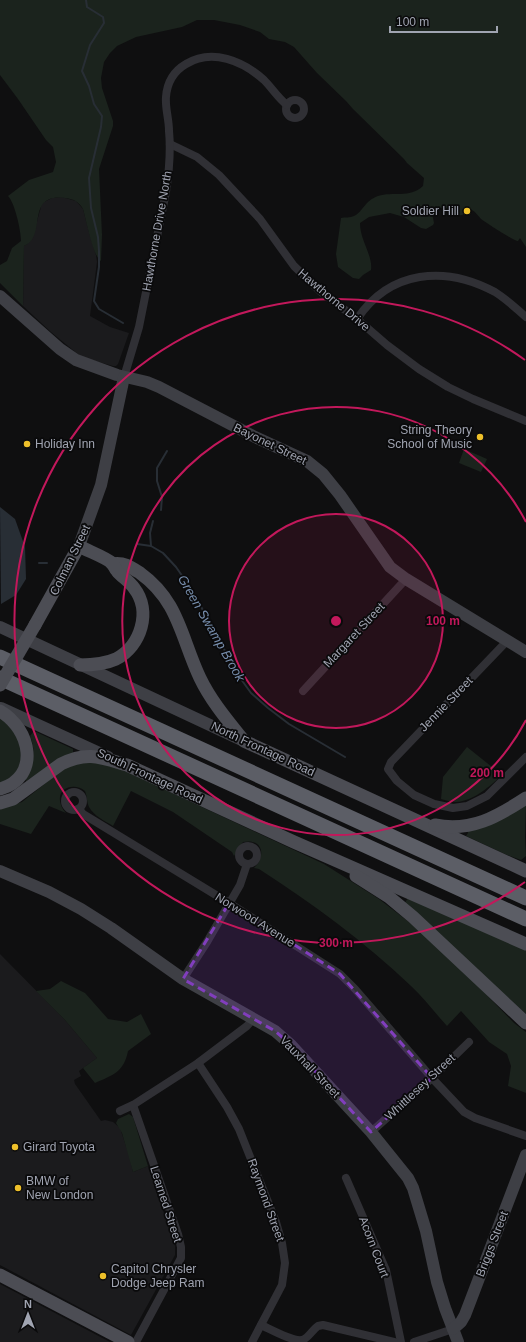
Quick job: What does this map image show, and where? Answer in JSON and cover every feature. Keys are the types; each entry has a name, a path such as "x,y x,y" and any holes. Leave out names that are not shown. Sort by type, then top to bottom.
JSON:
{"highway":[{"path":"0,657 526,898"},
{"path":"0,678 526,919"}],"main road":[{"path":"79,546 112,564 116,570 133,586 139,596 143,616 140,632 131,647 118,658 105,663 80,665"},
{"name":"Colman Street","path":"0,685 79,546"},
{"path":"112,564 124,564 135,570 152,582 165,597 175,614 196,668 208,692 244,741"},
{"path":"0,712 10,718 18,727 26,741 28,751 26,765 22,773 11,784 0,789"},
{"name":"North Frontage Road","path":"244,741 526,871"},
{"path":"0,803 13,799 61,764 76,758 85,756 95,757 127,765"},
{"name":"South Frontage Road","path":"127,765 301,845"},
{"path":"419,822 446,826 470,825 492,818 526,798"},
{"path":"301,845 526,944"},
{"path":"301,845 389,897 436,938 526,1022"},
{"path":"0,1275 128,1342"}],"street":[{"name":"Hawthorne Drive North","path":"124,377 139,326 163,212 169,174 170,144 166,102 168,87 172,77 187,63 207,57 218,57 244,66 263,80 287,105"},
{"name":"Hawthorne Drive","path":"170,144 197,157 219,174 260,219 294,266 320,291 419,369 448,387 526,422"},
{"path":"356,319 377,296 393,285 411,278 429,276 453,278 474,283 495,292 512,304 526,317"},
{"name":"Bayonet Street","path":"0,296 66,353 87,365 159,386 255,437 307,461 323,474 340,495 390,567 406,579 526,652"},
{"name":"Colman Street","path":"79,546 101,485 124,377"},
{"name":"Margaret Street","path":"303,690 406,579"},
{"name":"North Frontage Road","path":"0,628 244,741"},
{"name":"Jennie Street","path":"507,641 391,762 388,769 397,781 414,795 434,804 453,808 467,806 487,796 526,757"},
{"name":"South Frontage Road","path":"0,708 127,765"},
{"name":"Norwood Avenue","path":"79,809 83,814 229,903 340,974 356,989 432,1078 464,1112 475,1118 526,1136"},
{"path":"183,979 207,942 240,885 246,864"},
{"name":"Vauxhall Street","path":"0,871 49,892 81,909 111,928 183,979 275,1031 291,1044 371,1132 408,1178 413,1188 426,1231 437,1282 458,1342"},
{"path":"120,1111 133,1105 198,1062 247,1026 253,1019"},
{"name":"Whittlesey Street","path":"371,1132 432,1078 468,1042"},
{"name":"Raymond Street","path":"198,1062 227,1107 239,1129 276,1222 282,1243 285,1263 282,1284 252,1342"},
{"name":"Learned Street","path":"133,1105 178,1234 181,1258 136,1342"},
{"name":"Briggs Street","path":"453,1329 461,1322 465,1315 526,1155"},
{"name":"Acorn Court","path":"346,1178 386,1270 400,1342"},
{"path":"261,1325 296,1342 308,1337 318,1326 323,1325 394,1342"},
{"path":"414,1342 453,1329"}],"highlighted area":[{"path":"229,903 340,974 432,1078 371,1132 291,1045 275,1031 183,979"}],"shaded area":[{"path":"0,0 526,0 526,247 520,238 518,241 511,238 481,219 475,212 469,209 463,215 459,215 441,208 433,207 432,213 434,223 426,229 421,228 404,217 390,213 369,217 360,223 362,236 370,259 371,270 359,279 353,278 338,267 336,254 341,218 354,216 373,198 378,196 389,194 407,194 418,190 423,186 424,178 407,163 317,73 294,47 285,42 269,39 260,32 240,25 214,20 197,20 182,27 136,37 117,46 104,62 101,78 102,88 113,121 113,126 99,169 102,235 101,261 95,253 83,209 80,204 74,200 65,198 52,198 45,202 40,209 35,234 31,241 24,246 23,306 0,283 0,265 7,261 12,248 21,241 17,217 8,196 29,180 53,172 56,162 53,147 46,140 0,75"},
{"path":"62,197 76,201 83,209 96,255 97,262 90,316 110,327 129,333 116,366 88,359 79,355 23,306 24,246 33,236 42,203 52,198"},
{"path":"464,449 487,459 481,472 459,463"},
{"path":"0,507 15,519 25,547 26,579 16,595 1,604"},
{"path":"0,716 22,742 21,769 0,785"},
{"path":"34,731 73,749 73,755 26,781 25,779 33,758 33,748 30,736"},
{"path":"467,747 502,775 481,792 469,799 456,802 441,799 443,777"},
{"path":"80,762 103,762 127,772 324,864 379,899 426,935 514,1023 526,1032 526,1093 508,1086 511,1066 507,1054 489,1042 461,1011 447,1026 416,991 393,969 356,938 299,896 259,869 254,868 258,863 261,853 258,845 255,843 249,841 243,842 234,856 232,852 173,812 131,791 113,826 91,810 88,805 85,791 76,787 67,788 61,794 61,805 66,813 49,806 31,834 0,824 0,809 22,802 67,766"},
{"path":"526,805 526,856 521,860 466,836 468,831"},
{"path":"408,898 526,949 526,1014 404,904"},
{"path":"0,954 65,1020 97,1058 79,1071 81,1076 74,1080 75,1084 101,1121 105,1120 113,1122 120,1128 133,1172 148,1166 175,1246 175,1255 131,1335 0,1265"},
{"path":"61,981 85,993 108,1019 127,1022 141,1014 151,1034 128,1051 124,1064 117,1072 95,1083 83,1068 97,1058 65,1020 36,991 50,989"},
{"path":"129,1114 133,1117 148,1166 133,1172 122,1133 116,1123 118,1119"},
{"path":"0,1284 110,1342 0,1342"}],"waterway":[{"path":"86,0 87,7 103,17 104,23 90,45 82,71 89,86 94,104 102,116 101,127 89,178 91,208 98,237 99,251 99,267 94,301 99,309 123,323"},
{"path":"161,510 162,497 157,481 157,468 167,451"},
{"path":"151,546 150,533 153,521"},
{"name":"Green Swamp Brook","path":"137,544 151,546 163,553 176,567 192,590 238,675 251,693 289,724 345,757"},
{"name":"Green Swamp Brook","path":"39,563 47,563"}],"place":[{"name":"Soldier Hill","path":"467,211"},
{"name":"String Theory School of Music","path":"480,437"},
{"name":"Holiday Inn","path":"27,444"},
{"name":"Girard Toyota","path":"15,1147"},
{"name":"BMW of New London","path":"18,1188"},
{"name":"Capitol Chrysler Dodge Jeep Ram","path":"103,1276"}]}
